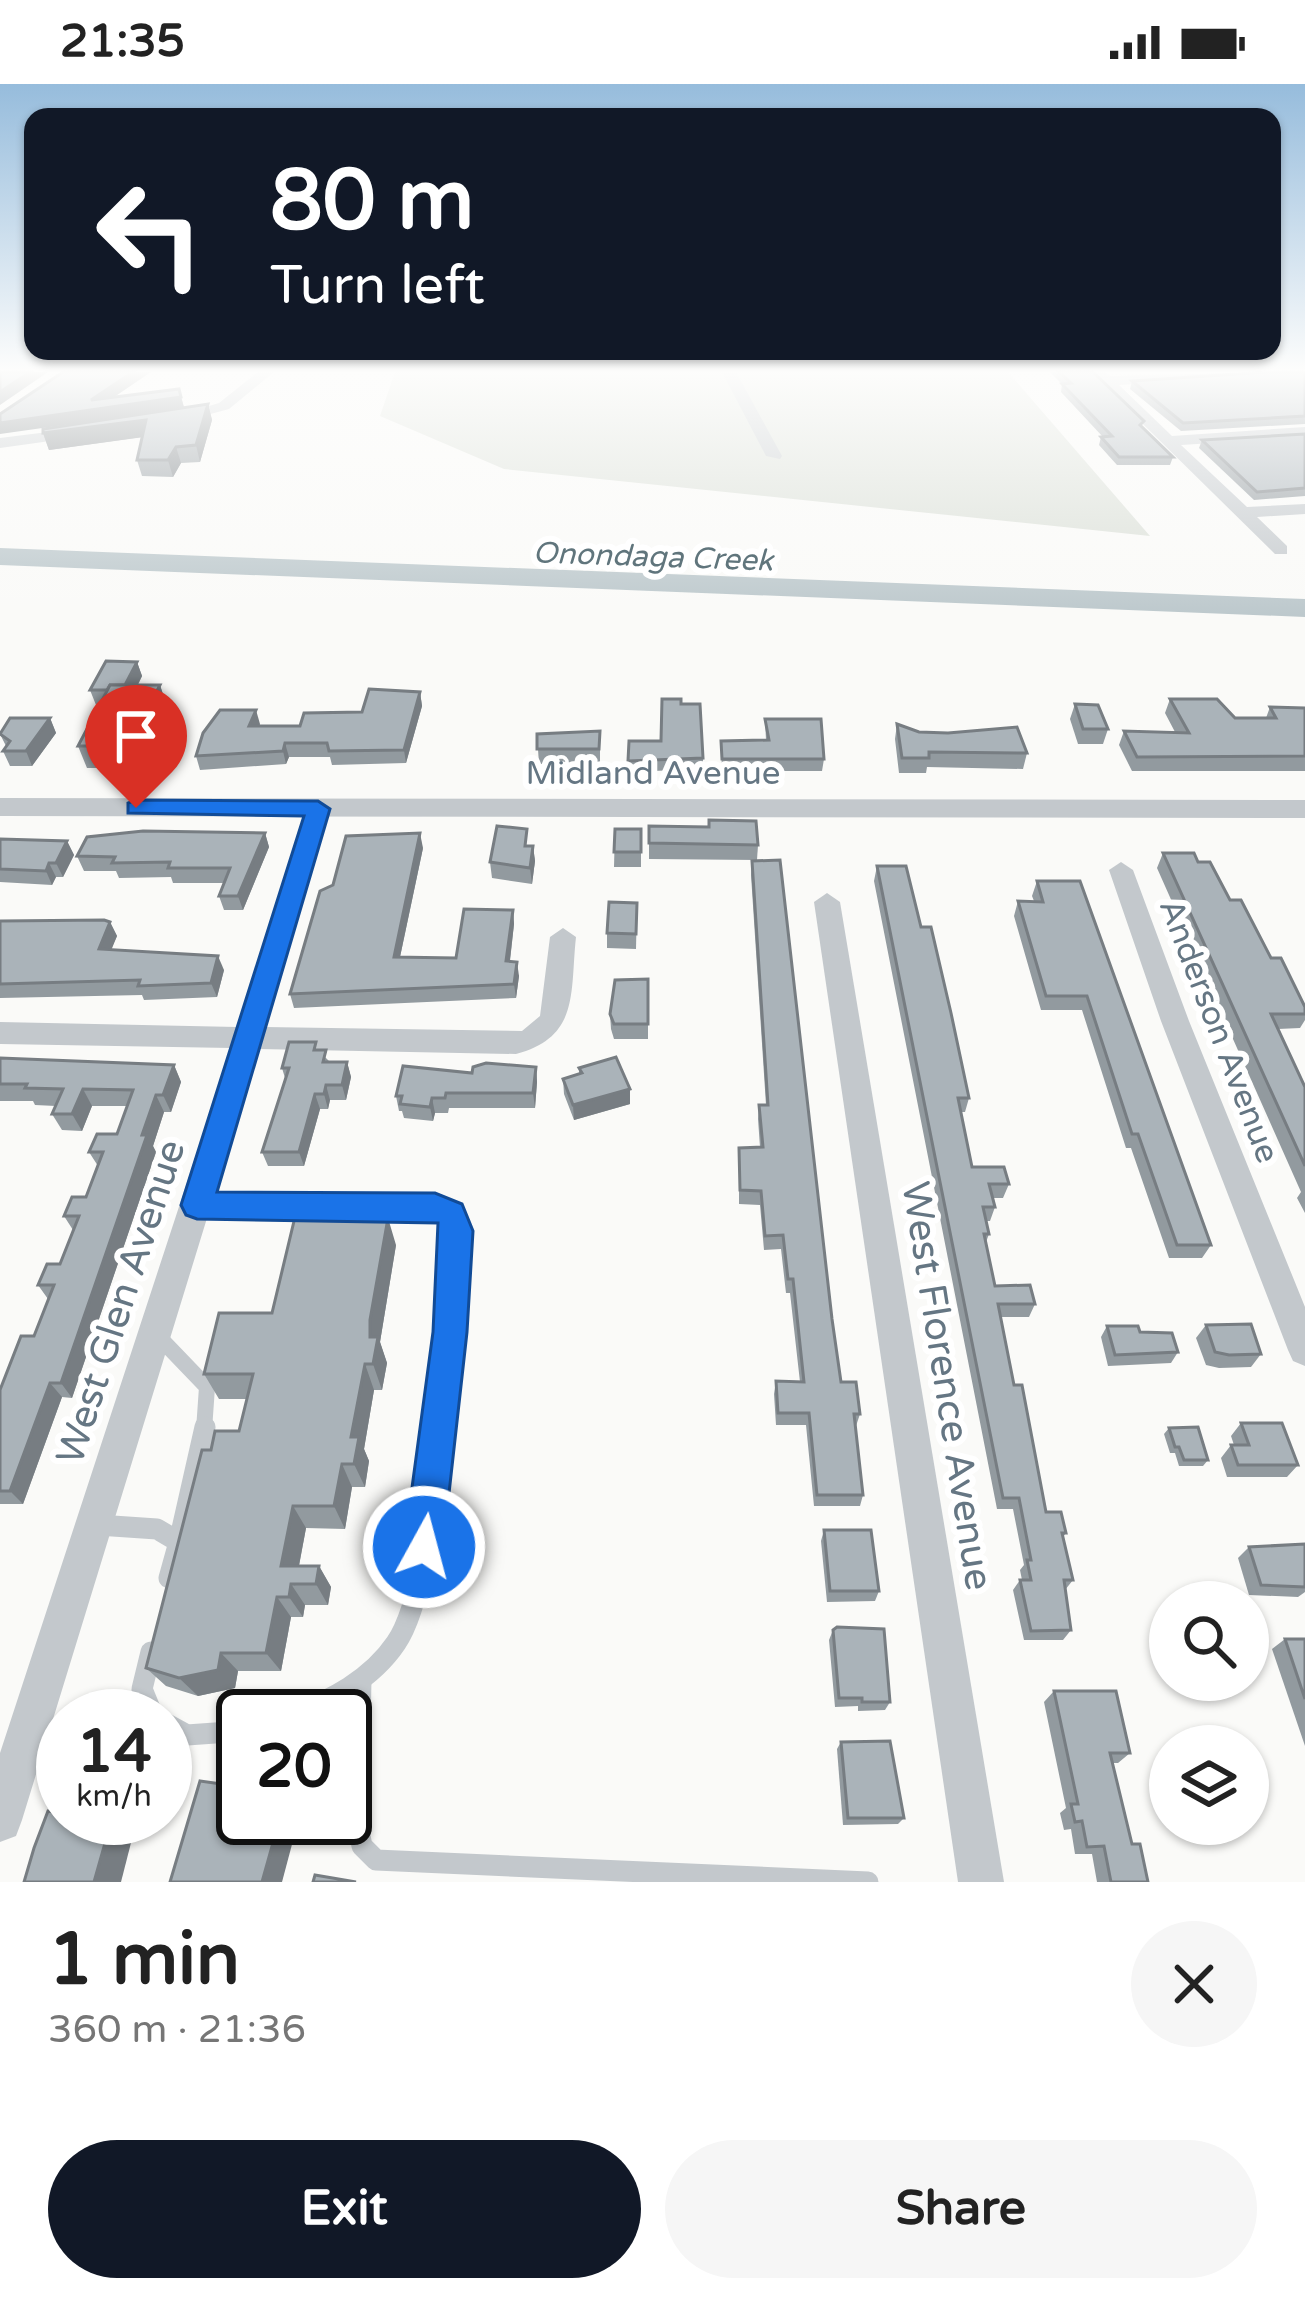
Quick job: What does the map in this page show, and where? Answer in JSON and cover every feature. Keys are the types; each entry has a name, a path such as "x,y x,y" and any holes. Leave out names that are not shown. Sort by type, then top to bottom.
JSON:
{"street":[{"path":"1181,456 1281,550"},
{"path":"1240,514 1305,509"},
{"name":"Midland Avenue","path":"0,807 1305,809"},
{"name":"West Glen Avenue","path":"0,1820 318,809"},
{"name":"Anderson Avenue","path":"1120,870 1305,1350"},
{"name":"West Florence Avenue","path":"827,902 980,1882"},
{"path":"0,1033 516,1043 531,1039 553,1020 563,937"}],"lane":[{"path":"197,1205 435,1207 451,1214 457,1231 450,1332 419,1590 401,1637 350,1689"},
{"path":"142,1689 206,1423 207,1388 155,1333"},
{"path":"94,1525 157,1529 178,1542"},
{"path":"361,1681 358,1826 362,1846 376,1860 868,1882"}],"shaded area":[{"path":"473,456 1081,456 1150,536 504,469"},
{"path":"0,548 1305,599 1305,617 0,565"}],"building":[{"path":"138,456 171,456 168,460 137,460"},
{"path":"1219,456 1305,456 1305,488 1257,492"},
{"path":"106,661 137,662 125,685 90,690"},
{"path":"110,685 160,685 146,712 127,712 108,746 78,746"},
{"path":"369,689 420,692 404,750 329,751 327,743 285,743 283,751 196,756 203,733 220,710 256,710 249,726 300,726 304,713 362,712"},
{"path":"662,699 700,704 703,758 628,761 629,741 661,741"},
{"path":"1170,699 1217,699 1235,718 1276,718 1270,707 1305,708 1305,756 1137,757 1124,731 1189,733"},
{"path":"1075,704 1098,705 1108,729 1083,729"},
{"path":"10,718 50,718 26,751 3,751 10,741 0,734"},
{"path":"765,719 821,719 824,759 722,759 721,741 769,740"},
{"path":"897,724 919,732 948,733 1017,727 1027,753 929,752 929,758 902,758"},
{"path":"600,731 599,749 537,749 537,734"},
{"path":"709,820 756,821 758,845 649,843 649,826 709,827"},
{"path":"497,826 527,829 525,846 533,846 530,868 490,862"},
{"path":"615,829 641,829 641,852 614,852"},
{"path":"143,831 265,833 238,896 219,896 230,868 168,868 170,862 112,863 115,857 77,856 87,837"},
{"path":"420,833 394,957 456,958 464,909 513,910 506,961 517,962 514,984 290,994 320,891 333,885 346,836"},
{"path":"0,839 67,841 56,863 49,863 46,871 0,869"},
{"path":"1163,853 1194,853 1198,862 1210,862 1230,900 1241,900 1271,958 1281,958 1305,1007 1305,1014 1271,1014 1305,1087 1305,1166"},
{"path":"780,860 832,1319 841,1382 856,1382 860,1414 854,1414 863,1495 817,1495 809,1413 778,1413 776,1381 804,1382 793,1279 788,1279 783,1235 765,1236 761,1191 740,1190 739,1148 763,1147 759,1105 768,1105 752,861"},
{"path":"877,866 906,866 921,927 931,927 969,1098 958,1098 972,1167 1004,1167 1009,1184 989,1184 995,1207 983,1207 989,1234 984,1234 995,1286 1030,1285 1035,1304 998,1304 1014,1385 1022,1385 1046,1512 1061,1512 1066,1533 1062,1533 1073,1580 1064,1580 1071,1630 1031,1631 1020,1580 1031,1580 1027,1560 1031,1560 1019,1498 1003,1498"},
{"path":"1037,881 1080,881 1211,1245 1177,1245 1138,1134 1132,1134 1087,996 1046,996 1018,901 1043,902"},
{"path":"609,902 637,903 636,934 607,933"},
{"path":"0,921 110,922 99,949 218,956 211,983 0,984"},
{"path":"648,979 648,1024 614,1024 610,1014 615,980"},
{"path":"289,1042 316,1042 314,1050 326,1050 323,1062 347,1062 342,1085 326,1085 324,1094 315,1094 299,1152 262,1152 289,1068 282,1068"},
{"path":"616,1057 630,1089 573,1105 563,1079 582,1073 579,1068"},
{"path":"0,1058 174,1065 163,1095 156,1095 142,1135 147,1135 61,1383 50,1383 10,1491 0,1491 0,1390 21,1336 34,1336 54,1285 38,1285 47,1264 60,1264 79,1216 64,1216 72,1197 86,1197 103,1152 89,1152 97,1134 117,1134 133,1090 83,1089 72,1114 52,1114 63,1089 0,1084"},
{"path":"486,1063 536,1067 533,1093 446,1093 445,1098 432,1098 430,1107 400,1104 402,1096 396,1096 403,1066 472,1073 473,1067"},
{"path":"295,1217 388,1218 370,1320 370,1337 378,1337 373,1364 365,1364 351,1437 359,1437 354,1464 342,1464 334,1506 293,1506 281,1566 319,1566 316,1584 291,1584 289,1597 277,1597 266,1653 221,1653 218,1670 179,1678 146,1668 202,1450 211,1450 215,1431 239,1431 253,1374 204,1374 219,1313 272,1313"},
{"path":"1251,1324 1261,1354 1215,1352 1206,1325"},
{"path":"1107,1326 1172,1333 1178,1352 1115,1355"},
{"path":"1241,1423 1282,1423 1298,1465 1238,1465 1231,1445 1249,1445"},
{"path":"1198,1427 1208,1460 1184,1460 1169,1428"},
{"path":"824,1530 871,1530 879,1591 830,1591"},
{"path":"1305,1544 1305,1587 1260,1581 1249,1547"},
{"path":"884,1629 890,1702 839,1698 833,1630"},
{"path":"1285,1639 1305,1639 1305,1699"},
{"path":"1054,1691 1116,1691 1130,1753 1110,1753 1132,1844 1140,1844 1148,1882 1111,1882 1104,1846 1087,1847 1082,1821 1075,1822 1071,1804 1078,1804"},
{"path":"890,1741 904,1818 848,1818 841,1742"},
{"path":"200,1781 216,1783 216,1845 272,1845 262,1882 170,1882 181,1845 192,1845 192,1808"},
{"path":"36,1843 104,1845 94,1882 24,1882"},
{"path":"315,1875 356,1882 313,1882"}],"route":[{"path":"136,808 318,809 197,1205 435,1207 451,1214 457,1231 450,1332 424,1547"}],"water label":[{"name":"Onondaga Creek","path":"653,557"}]}
